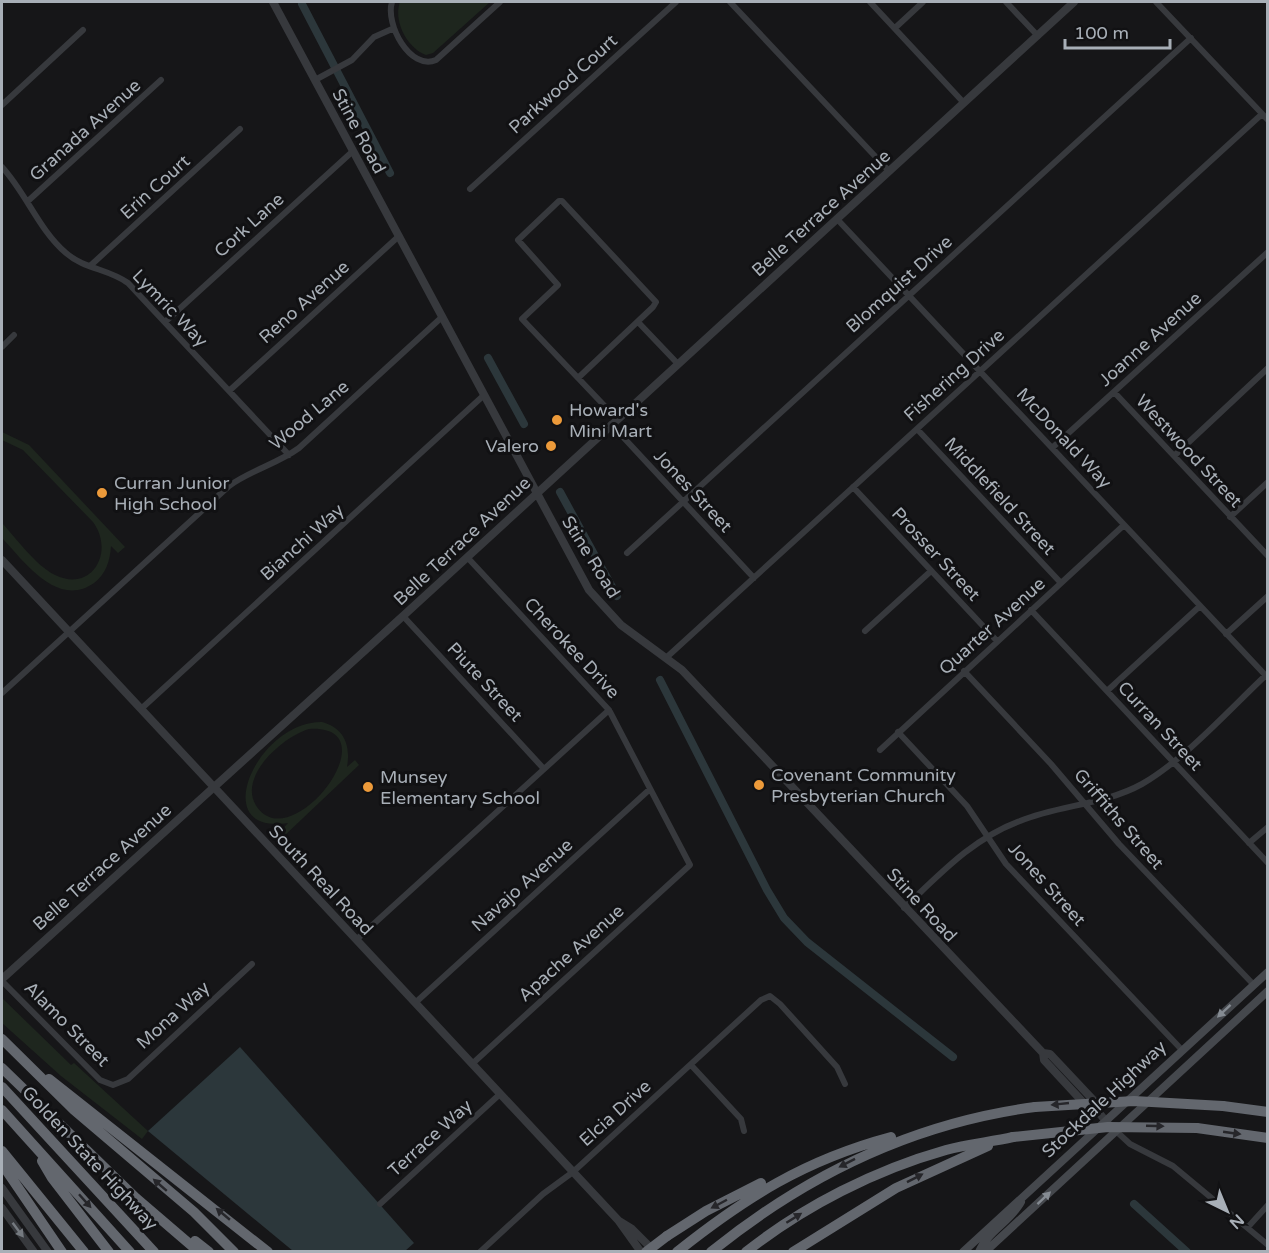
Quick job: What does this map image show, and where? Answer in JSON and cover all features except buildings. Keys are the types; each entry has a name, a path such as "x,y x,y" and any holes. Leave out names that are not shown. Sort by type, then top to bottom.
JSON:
{"highway":[{"path":"2,1039 82,1118 234,1251"},
{"path":"23,1059 147,1153 268,1251"},
{"path":"2,1068 115,1178 200,1251"},
{"name":"Golden State Highway","path":"2,1087 154,1251"},
{"path":"646,1251 739,1193 885,1139 961,1121 1035,1107 1134,1101 1223,1106 1268,1112"},
{"name":"Golden State Highway","path":"2,1110 130,1251"},
{"path":"711,1251 765,1211 836,1169 897,1141 961,1121"},
{"path":"746,1251 805,1211 879,1174 946,1150 1010,1138 1108,1127 1197,1128 1268,1138"},
{"path":"793,1251 913,1179 1010,1138"},
{"path":"31,1142 52,1178 109,1251"},
{"path":"2,1151 84,1251"},
{"path":"2,1164 62,1251"},
{"path":"678,1250 756,1193 812,1165"},
{"path":"115,1178 209,1251"}],"main road":[{"name":"Stockdale Highway","path":"963,1251 1026,1194 1102,1117 1182,1050 1268,972"},
{"name":"Stockdale Highway","path":"985,1251 1268,991"},
{"path":"979,1251 983,1244 1015,1213 1026,1194"}],"street":[{"name":"Stine Road","path":"273,2 580,576 597,601 621,625 667,657 1043,1053 1050,1054 1099,1107 1102,1117 1116,1131"},
{"path":"392,2 389,13 392,29 416,58 431,62 500,2"},
{"name":"Parkwood Court","path":"470,189 676,2"},
{"path":"730,2 889,171"},
{"path":"870,2 964,103"},
{"path":"895,28 923,2"},
{"path":"1005,2 1038,36"},
{"name":"Belle Terrace Avenue","path":"2,980 1074,2"},
{"path":"1156,2 1268,120"},
{"path":"315,80 358,55 374,37 392,29"},
{"path":"2,105 83,30"},
{"name":"Blomquist Drive","path":"627,553 1191,38"},
{"name":"Granada Avenue","path":"28,201 161,80"},
{"name":"Fishering Drive","path":"667,657 1262,114"},
{"name":"Erin Court","path":"90,266 240,129"},
{"name":"Cork Lane","path":"165,322 353,151"},
{"name":"Lymric Way","path":"2,167 64,252 90,266 119,277 165,322 289,455"},
{"name":"Jones Street","path":"638,322 656,302 562,201 556,202 518,240 558,285 522,319 578,378 683,502 754,578"},
{"name":"McDonald Way","path":"837,219 1266,677"},
{"name":"Reno Avenue","path":"229,391 399,236"},
{"name":"Joanne Avenue","path":"1052,448 1268,252"},
{"name":"Wood Lane","path":"2,693 229,486 289,455 442,317"},
{"path":"578,378 638,322 678,364"},
{"path":"2,347 14,336"},
{"path":"1174,456 1268,368"},
{"name":"Westwood Street","path":"1114,392 1268,556"},
{"name":"Bianchi Way","path":"141,709 483,396"},
{"name":"Middlefield Street","path":"917,429 1061,583"},
{"path":"1230,517 1268,482"},
{"name":"Prosser Street","path":"853,487 997,641"},
{"name":"Quarter Avenue","path":"880,750 1124,525"},
{"name":"Cherokee Drive","path":"467,558 609,710 690,865"},
{"name":"South Real Road","path":"2,560 618,1220 641,1251"},
{"path":"866,631 932,571"},
{"path":"1226,634 1268,596"},
{"path":"1107,692 1200,606"},
{"name":"Curran Street","path":"1031,610 1268,863"},
{"name":"Piute Street","path":"403,616 544,769"},
{"name":"Griffiths Street","path":"964,671 1119,844 1253,984"},
{"path":"904,908 958,858 987,837 1020,820 1126,791 1155,776 1266,677"},
{"path":"356,940 609,710"},
{"name":"Jones Street","path":"898,732 956,794 1006,864 1182,1050"},
{"name":"Navajo Avenue","path":"415,1003 650,789"},
{"path":"1249,843 1268,826"},
{"name":"Apache Avenue","path":"472,1064 690,865"},
{"name":"Mona Way","path":"113,1085 128,1079 252,964"},
{"name":"Alamo Street","path":"2,980 100,1080 113,1085"},
{"name":"Elcia Drive","path":"480,1251 543,1194 573,1172 761,1000 770,996 780,1004 837,1067 845,1084"},
{"path":"691,1065 741,1119 744,1131"},
{"name":"Terrace Way","path":"380,1204 500,1094"},
{"path":"1116,1131 1130,1144 1173,1166 1268,1245"},
{"path":"2,1188 48,1251"},
{"path":"1248,1227 1268,1205"},
{"path":"2,1208 34,1251"},
{"name":"South Real Road","path":"618,1220 632,1229 655,1251"}],"shaded area":[{"path":"400,2 490,2 433,53 426,55 413,46 403,33 398,17"},
{"path":"2,432 29,445 125,547 118,553 111,546 107,567 94,583 80,589 67,590 54,586 31,569 2,538 2,523 40,565 55,575 68,579 80,579 89,574 96,566 102,545 93,522 23,450 2,440"},
{"path":"322,722 336,728 347,745 347,767 355,760 359,765 283,837 279,833 288,823 263,822 250,813 246,796 250,777 261,757 278,739 299,727","holes":["309,729 333,733 342,746 339,765 328,785 311,803 292,816 273,818 257,807 252,795 253,783 266,759 276,749 287,740"]},
{"path":"2,998 71,1065 74,1063 148,1131 142,1139 61,1076 2,1023"},
{"path":"240,1047 414,1243 405,1251 293,1251 148,1131"}],"waterway":[{"path":"302,4 390,173"},
{"path":"488,358 524,424"},
{"path":"560,492 617,596"},
{"path":"660,680 767,890 784,918 807,942 953,1057"},
{"path":"1134,1204 1187,1252"}],"place":[{"name":"Howard's Mini Mart","path":"557,420"},
{"name":"Valero","path":"551,446"},
{"name":"Curran Junior High School","path":"102,493"},
{"name":"Covenant Community Presbyterian Church","path":"759,785"},
{"name":"Munsey Elementary School","path":"368,787"}]}
